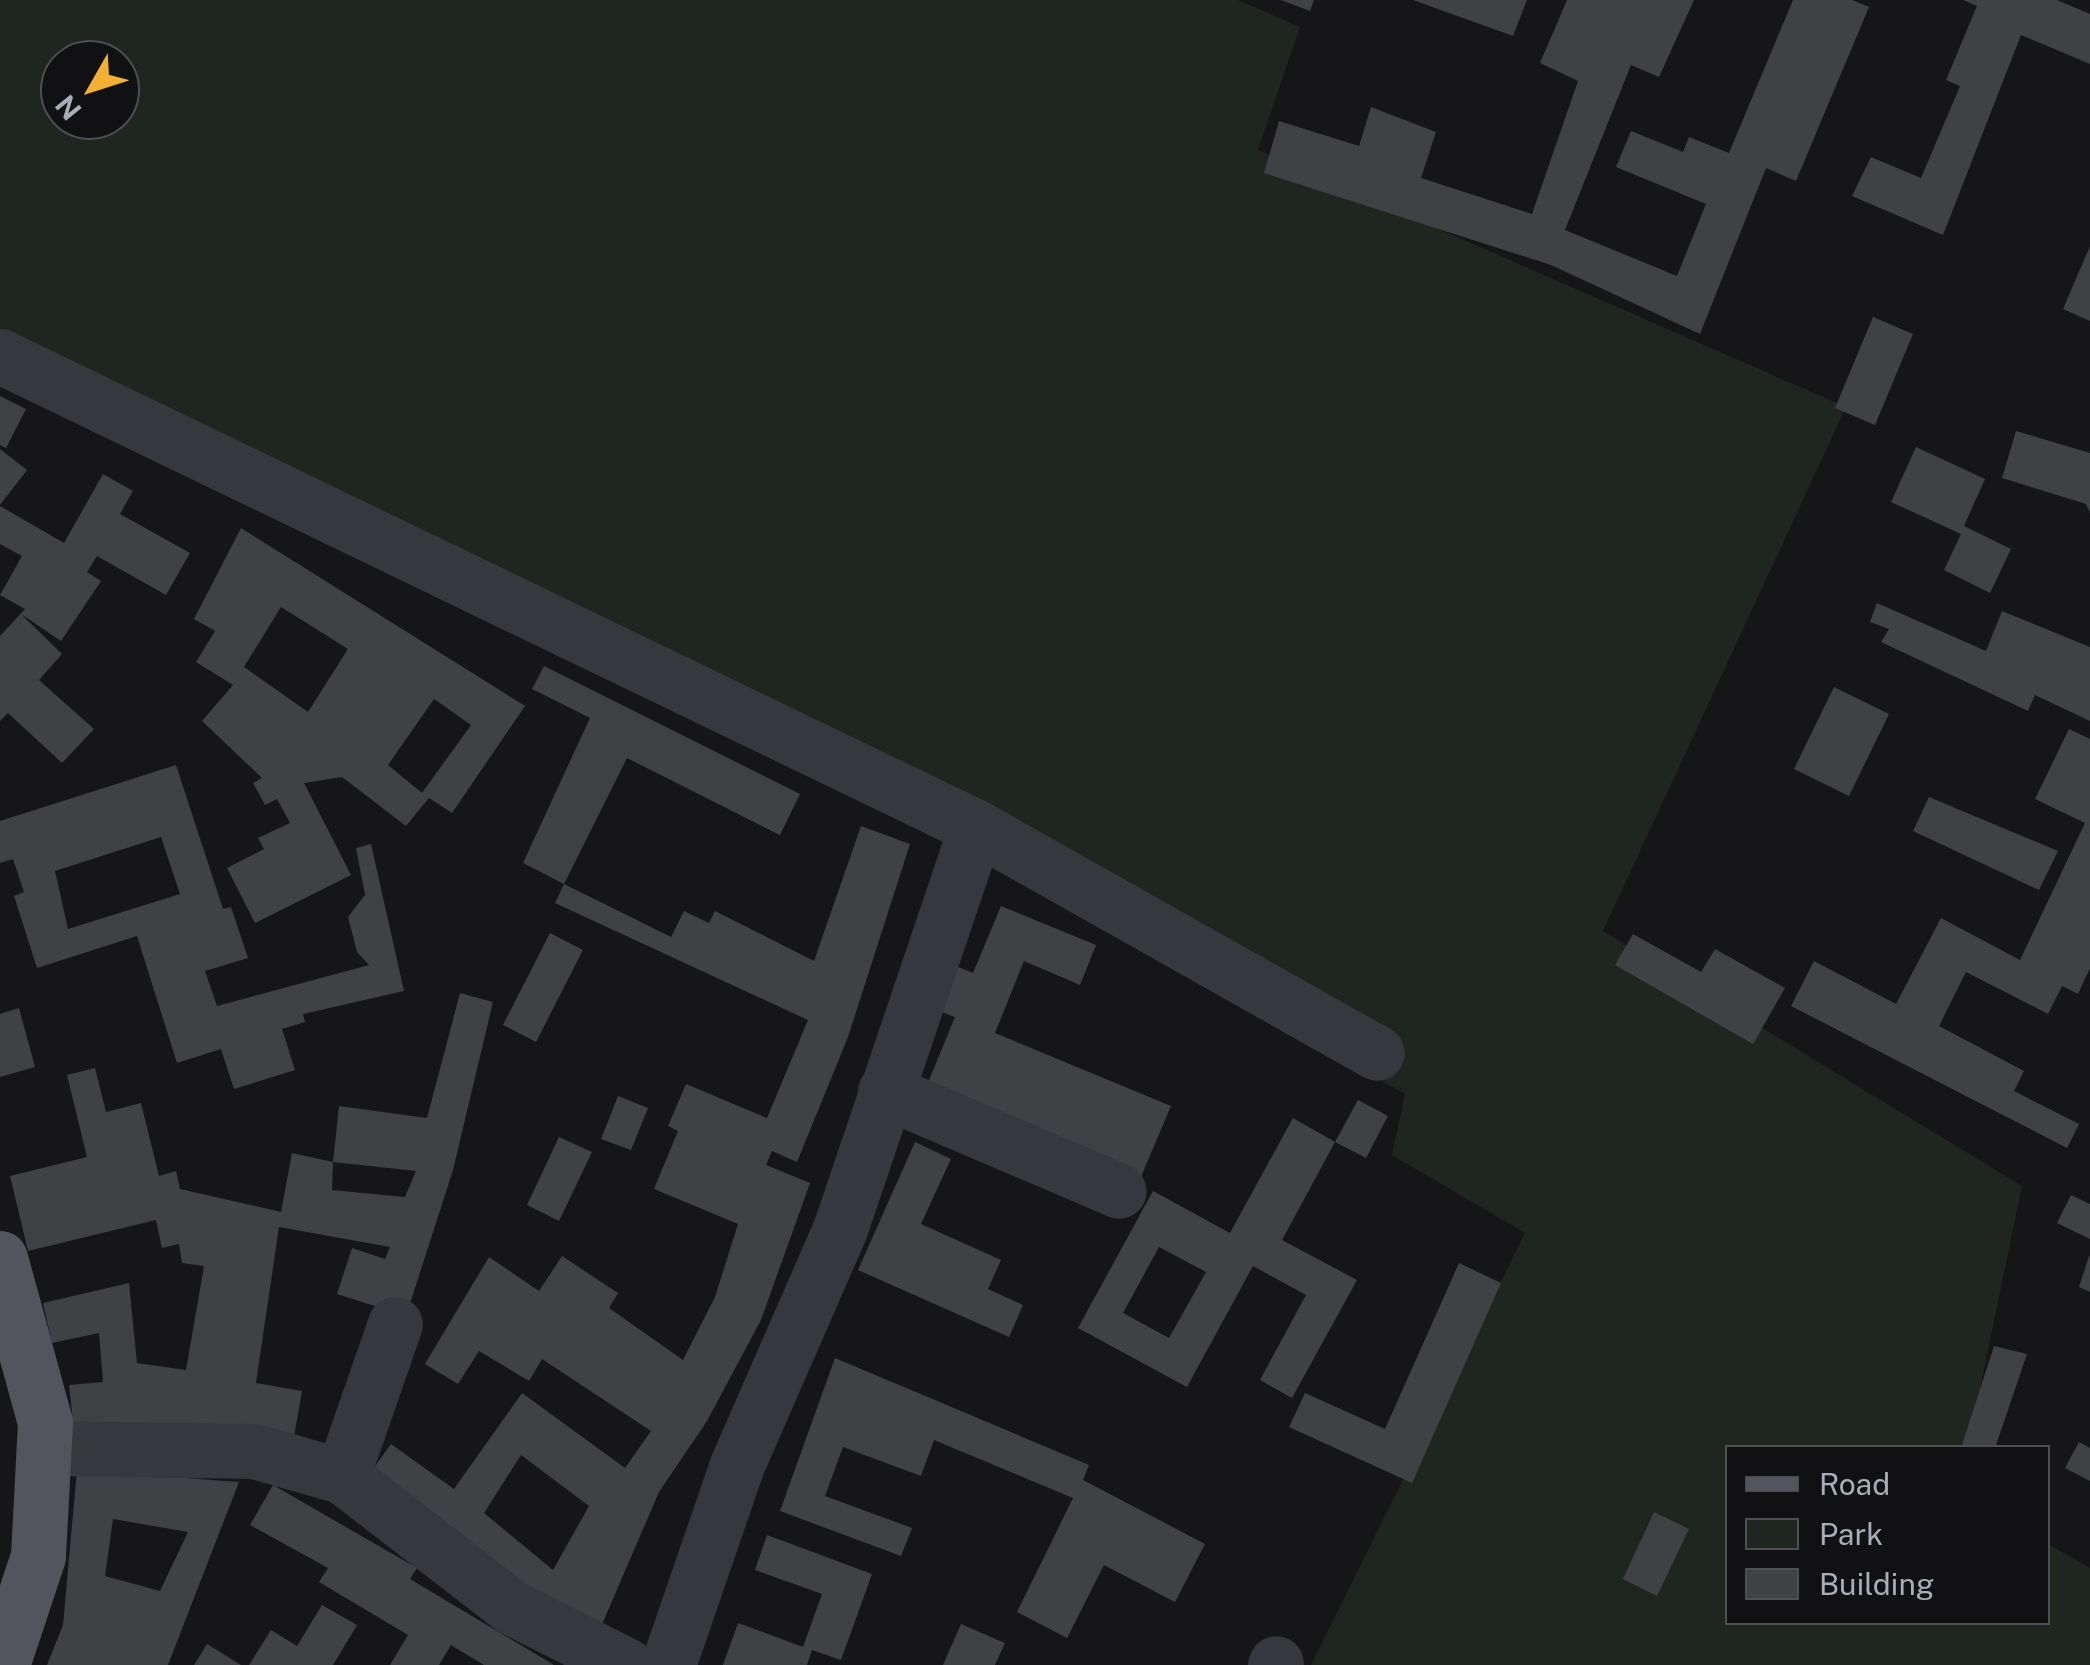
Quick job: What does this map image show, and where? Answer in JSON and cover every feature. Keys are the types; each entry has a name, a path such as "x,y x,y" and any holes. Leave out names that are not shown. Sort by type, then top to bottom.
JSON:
{"main road":[{"path":"0,1258 45,1422 38,1556 2,1665"}],"street":[{"path":"0,356 976,827 1377,1053"},
{"path":"668,1665 736,1467 840,1229 976,827"},
{"path":"885,1091 1120,1190"},
{"path":"342,1476 395,1324"},
{"path":"44,1448 254,1451 342,1476 512,1608 626,1665"}],"green space":[{"path":"0,0 1238,0 1300,27 1258,150 1846,407 1603,931 2022,1186 1968,1445 1725,1445 1725,1625 2050,1625 2050,1545 2090,1568 2090,1665 1311,1665 1525,1233 1392,1155 1405,1094 545,610 0,329"}],"building":[{"path":"1281,0 1314,0 1310,11"},
{"path":"1413,0 1527,0 1513,36"},
{"path":"1567,0 1694,0 1659,77 1631,65 1565,230 1677,276 1706,204 1616,167 1631,131 1683,152 1689,137 1729,153 1793,0 1852,0 1869,7 1796,181 1766,168 1700,334 1551,265 1264,173 1279,121 1359,146 1371,107 1436,132 1421,178 1532,214 1578,81 1540,63"},
{"path":"1963,0 2057,0 2090,14 2090,64 2021,35 1943,235 1852,196 1871,157 1921,178 1960,86 1946,80 1977,6"},
{"path":"2090,246 2090,321 2063,309"},
{"path":"1873,317 1913,334 1875,425 1835,408"},
{"path":"0,396 26,409 6,448 0,445"},
{"path":"2016,431 2090,453 2090,513 2086,504 2002,478"},
{"path":"1916,447 1985,479 1964,526 2011,549 1990,593 1944,570 1961,534 1891,502"},
{"path":"0,449 27,470 0,505"},
{"path":"103,474 133,491 120,514 190,553 166,595 97,556 87,572 101,581 61,641 21,614 62,654 39,680 94,729 62,763 8,713 0,721 0,636 25,609 0,595 22,556 0,544 0,506 64,543"},
{"path":"241,528 525,706 452,813 429,798 406,826 342,777 304,783 351,875 255,923 227,868 264,849 258,838 290,823 277,799 265,805 253,783 262,778 202,721 233,685 196,662 215,631 194,619","holes":["281,607 348,649 308,712 244,667","434,699 471,725 422,793 388,765"]},
{"path":"1877,603 1986,651 2002,611 2090,647 2090,721 2035,695 2028,711 1881,642 1889,629 1870,622"},
{"path":"544,666 800,794 780,835 627,758 564,884 523,863 590,718 532,689"},
{"path":"1834,687 1889,714 1849,796 1794,769"},
{"path":"2069,729 2090,739 2090,968 2078,994 2062,986 2048,1014 1966,972 1939,1026 2024,1071 2014,1091 2079,1124 2067,1148 1791,1006 1814,961 1896,1004 1941,918 2020,960 2085,823 2035,799"},
{"path":"176,765 223,909 231,907 248,958 205,971 217,1006 369,965 357,952 348,917 365,895 356,848 371,844 404,991 303,1014 305,1022 282,1029 295,1070 234,1089 221,1049 177,1063 137,936 37,968 14,896 24,892 13,859 0,863 0,821","holes":["161,837 180,894 68,929 55,871"]},
{"path":"1929,797 2058,851 2039,890 1913,831"},
{"path":"861,826 910,844 848,1037 797,1162 772,1151 766,1165 810,1183 761,1320 707,1421 659,1492 597,1636 366,1479 391,1444 454,1489 522,1393 625,1468 651,1431 542,1359 529,1381 479,1351 458,1384 425,1364 489,1257 539,1291 562,1256 618,1293 609,1308 683,1360 715,1297 738,1224 654,1189 678,1131 668,1126 686,1084 767,1118 808,1020 555,903 564,884 671,937 684,911 709,923 715,911 814,961","holes":["521,1455 589,1506 553,1570 484,1513"]},
{"path":"1001,906 1096,945 1080,985 1024,961 995,1033 1171,1106 1140,1179 925,1090 955,1017 923,1005 941,960 973,973"},
{"path":"550,933 583,950 536,1042 503,1025"},
{"path":"1633,934 1701,972 1715,949 1785,988 1753,1044 1615,965"},
{"path":"460,993 493,1002 453,1170 406,1316 337,1294 352,1248 385,1259 390,1247 279,1227 256,1383 302,1391 291,1453 74,1432 69,1385 103,1382 99,1333 52,1343 43,1303 129,1283 137,1363 186,1370 204,1266 182,1263 179,1244 162,1248 156,1220 28,1251 10,1176 87,1157 67,1075 95,1068 106,1112 141,1103 159,1176 176,1171 180,1189 281,1212 292,1153 333,1162 339,1106 427,1118","holes":["333,1162 416,1171 405,1197 332,1190"]},
{"path":"19,1008 35,1067 0,1077 0,1014"},
{"path":"618,1096 648,1108 631,1150 601,1139"},
{"path":"1358,1100 1388,1116 1366,1158 1335,1142"},
{"path":"1293,1118 1335,1142 1282,1240 1357,1280 1292,1398 1260,1380 1306,1295 1253,1266 1187,1387 1078,1328 1153,1191 1230,1233","holes":["1159,1247 1206,1272 1169,1338 1123,1313"]},
{"path":"559,1137 592,1152 559,1221 527,1205"},
{"path":"915,1142 951,1159 921,1224 1001,1260 988,1289 1023,1305 1009,1337 858,1270"},
{"path":"2071,1195 2090,1204 2090,1239 2057,1223"},
{"path":"2090,1256 2090,1292 2079,1287"},
{"path":"1459,1263 1501,1283 1412,1483 1289,1427 1305,1393 1385,1429"},
{"path":"1994,1346 2027,1354 1996,1445 1962,1445"},
{"path":"835,1358 1089,1465 1083,1480 1205,1544 1175,1602 1104,1565 1067,1638 1017,1612 1073,1498 934,1440 921,1476 843,1447 825,1496 912,1528 901,1556 780,1511"},
{"path":"2079,1442 2090,1448 2090,1481 2065,1468"},
{"path":"77,1470 239,1482 168,1665 47,1665 63,1625","holes":["113,1519 188,1532 160,1591 105,1576"]},
{"path":"273,1485 417,1568 410,1579 554,1665 484,1665 451,1645 439,1665 390,1665 408,1635 319,1582 328,1568 250,1525"},
{"path":"1654,1512 1689,1529 1657,1596 1623,1579"},
{"path":"767,1535 872,1574 841,1660 812,1650 807,1665 723,1665 738,1623 803,1647 822,1594 755,1570"},
{"path":"322,1605 357,1625 333,1665 249,1665 271,1630 297,1646"},
{"path":"961,1624 1005,1643 995,1665 943,1665"},
{"path":"207,1644 241,1665 194,1665"}]}
